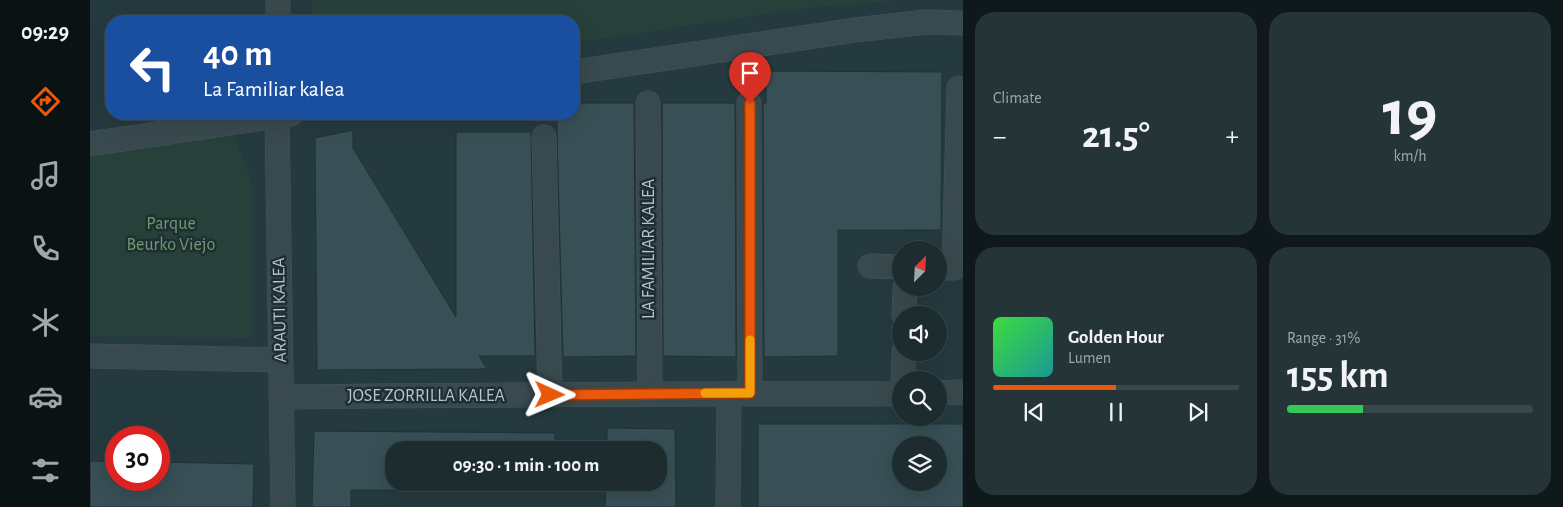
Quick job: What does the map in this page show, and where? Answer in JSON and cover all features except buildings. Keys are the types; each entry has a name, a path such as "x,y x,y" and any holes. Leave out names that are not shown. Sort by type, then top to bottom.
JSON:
{"street":[{"path":"278,0 278,15"},
{"path":"580,71 855,30 927,22 963,23"},
{"path":"948,268 954,268 959,88"},
{"name":"LA FAMILIAR KALEA","path":"648,103 650,394"},
{"path":"728,507 739,394 750,103"},
{"path":"90,144 249,120"},
{"name":"ARAUTI KALEA","path":"282,120 280,360 283,507"},
{"path":"544,137 550,395"},
{"path":"870,266 892,267"},
{"path":"90,356 280,360"},
{"path":"947,393 963,392"},
{"name":"JOSE ZORRILLA KALEA","path":"281,397 892,394"}],"green space":[{"path":"312,0 900,0 806,8 580,42 580,15 311,15"},
{"name":"Parque Beurko Viejo","path":"232,130 252,184 252,338 90,336 90,150"}],"slow traffic":[{"path":"705,393 750,393 750,340"}],"route":[{"path":"550,395 750,393 750,103"}]}
